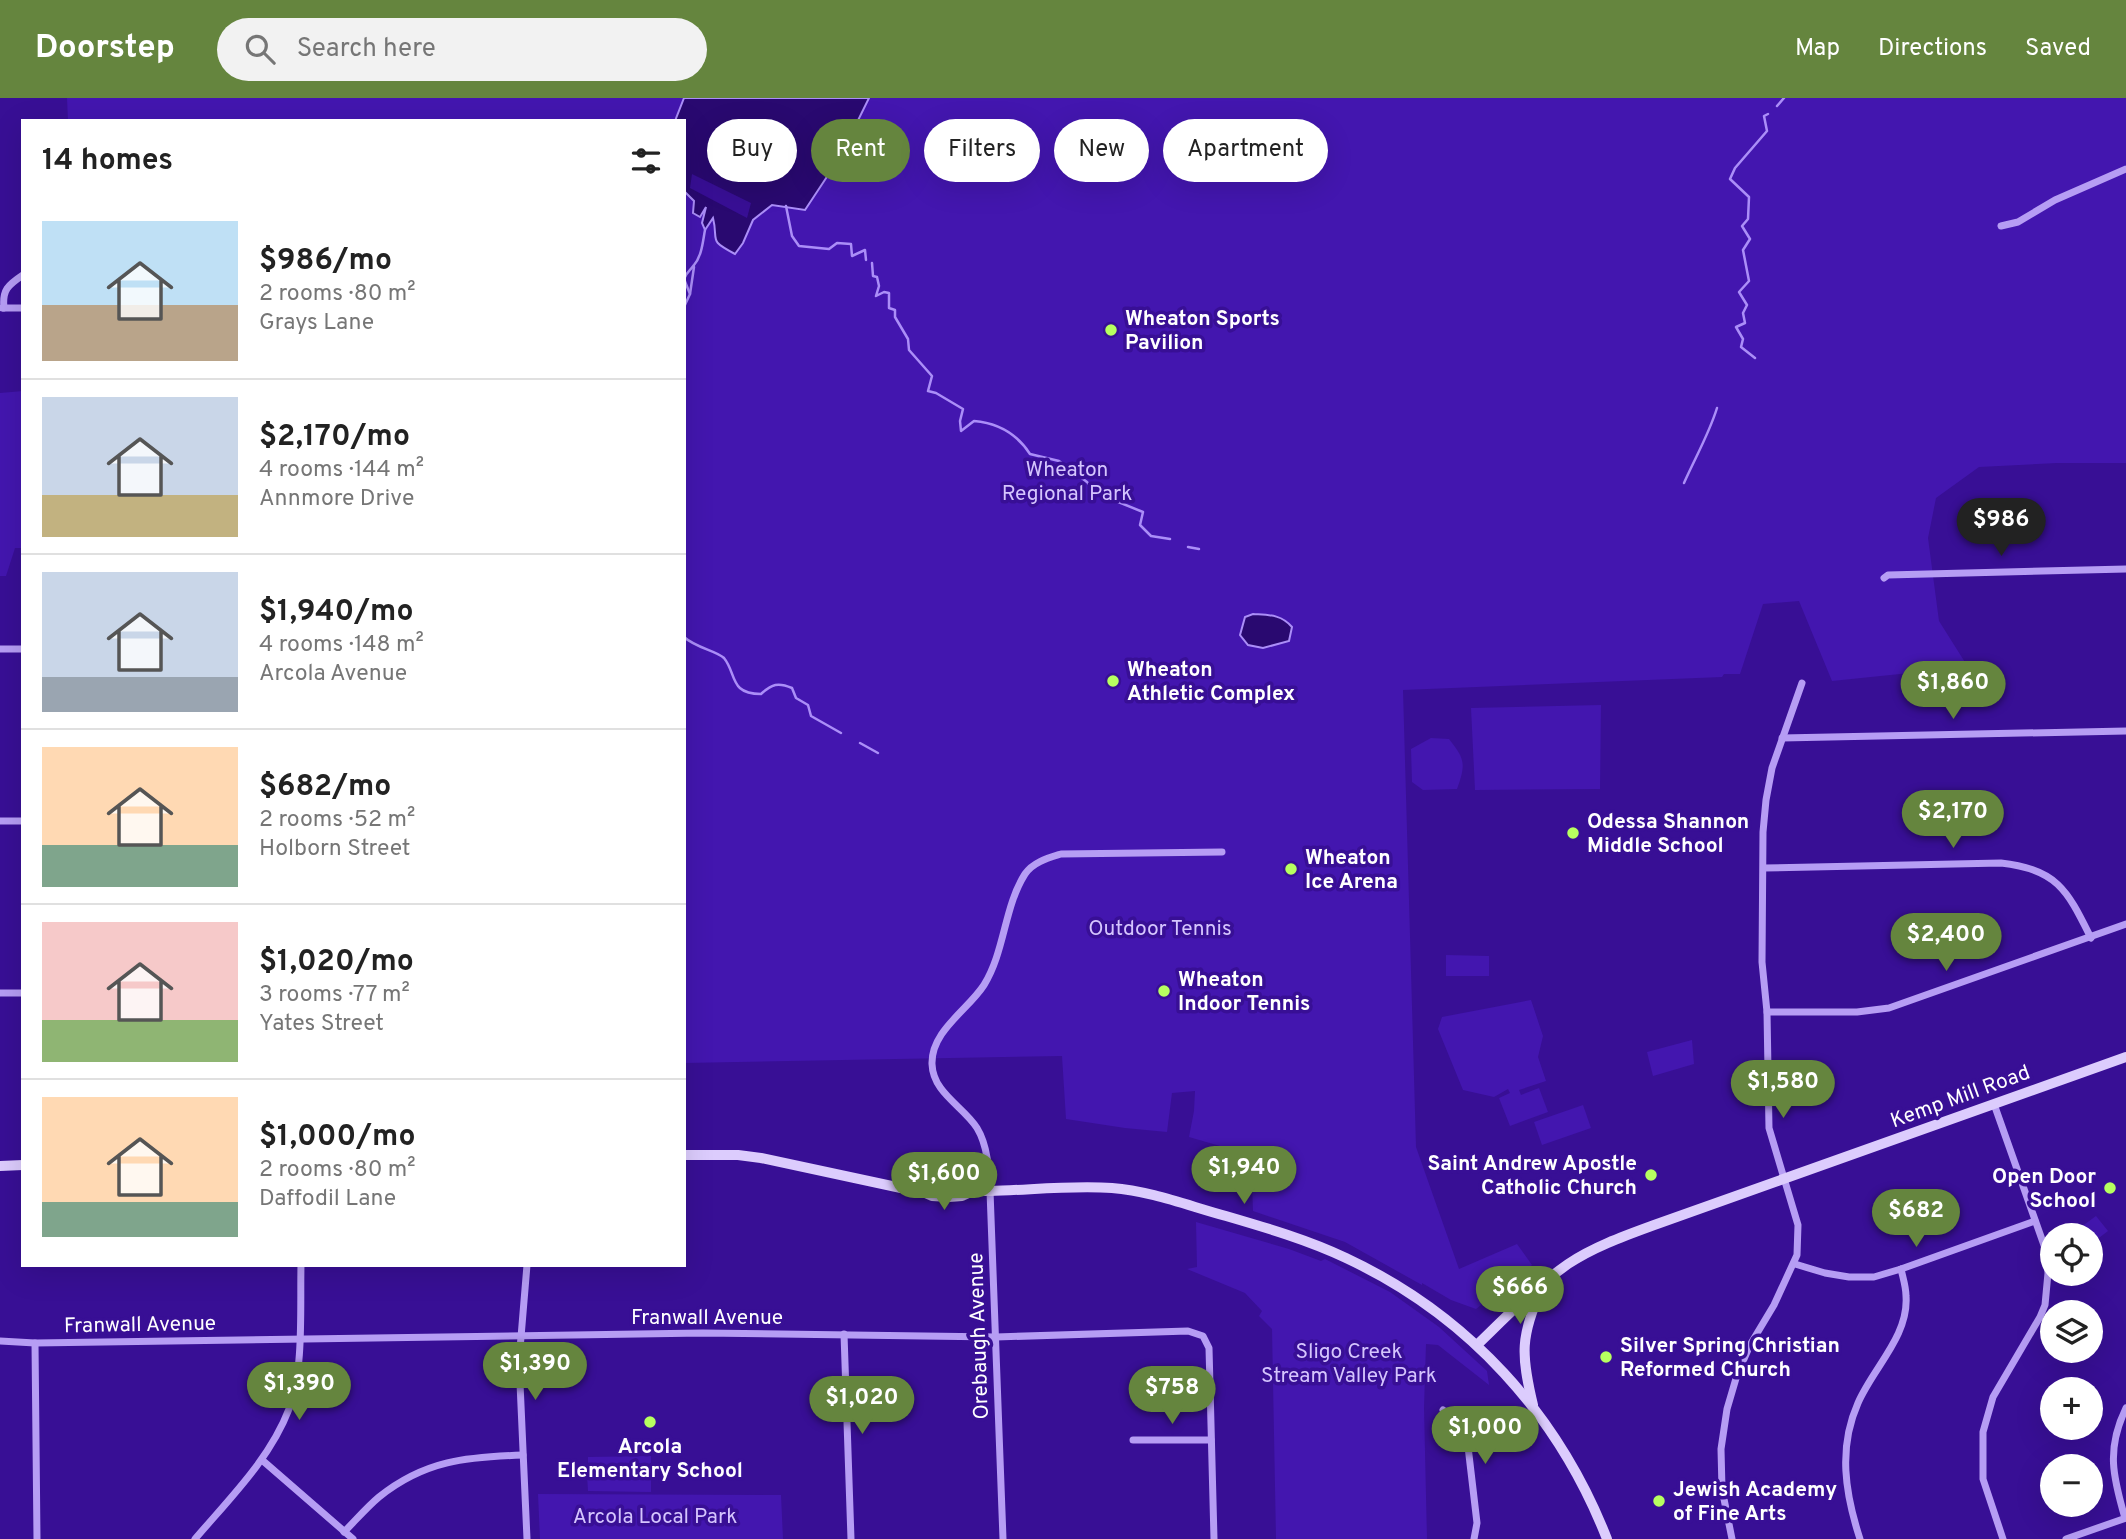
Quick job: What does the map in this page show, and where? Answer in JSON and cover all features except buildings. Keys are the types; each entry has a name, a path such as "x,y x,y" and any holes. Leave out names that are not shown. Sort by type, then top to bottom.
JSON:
{"street":[{"path":"2001,226 2018,222 2055,200 2126,169"},
{"path":"21,277 6,290 2,308 21,308"},
{"path":"1884,578 1888,575 2126,569"},
{"path":"0,649 21,649"},
{"path":"1732,1539 1721,1489 1721,1449 1727,1409 1750,1345 1797,1255 1798,1225 1769,1128 1767,1013 1762,962 1763,832 1772,768 1802,683"},
{"path":"1782,738 2126,731"},
{"path":"0,821 21,821"},
{"name":"Orebaugh Avenue","path":"1003,1539 990,1191 986,1151 977,1128 944,1093 934,1078 933,1050 945,1030 983,986 996,962 1015,892 1026,871 1042,860 1061,854 1222,852"},
{"path":"1764,868 2001,863 2018,865 2050,878 2070,896 2091,938"},
{"path":"1767,1013 1857,1012 1889,1007 2126,924"},
{"path":"0,993 21,993"},
{"name":"Kemp Mill Road","path":"1478,1344 1568,1264 1603,1245 2126,1057"},
{"path":"1994,1104 2045,1248 2048,1273 2045,1305 2040,1317 1993,1397 1986,1417 1982,1441 1983,1479 2003,1539"},
{"path":"686,1155 738,1154 901,1188 965,1187 973,1191 1110,1188 1138,1191 1266,1228 1347,1259 1405,1291 1478,1344 1510,1378 1550,1430 1585,1488 1604,1538"},
{"path":"0,1166 21,1166"},
{"path":"1794,1264 1849,1277 1874,1277 2035,1221"},
{"path":"195,1539 262,1460 280,1431 290,1407 296,1384 301,1267"},
{"path":"527,1267 520,1336 527,1539"},
{"path":"1860,1539 1847,1497 1846,1449 1850,1425 1859,1401 1903,1321 1906,1297 1901,1269"},
{"path":"1534,1409 1524,1367 1523,1343 1543,1284"},
{"name":"Franwall Avenue","path":"0,1341 35,1343 299,1340 703,1333 996,1337 1188,1331 1203,1336 1209,1348 1212,1440"},
{"path":"844,1334 851,1539"},
{"path":"35,1343 37,1539"},
{"path":"2066,1539 2126,1518 2114,1481 2112,1465 2119,1425 2126,1408"},
{"path":"1443,1410 1462,1426 1467,1438 1478,1523 1474,1539"},
{"path":"1133,1440 1212,1440 1214,1539 1207,1539"},
{"path":"344,1532 378,1498 401,1481 424,1469 471,1457 523,1455"},
{"path":"262,1460 353,1539"}],"green space":[{"name":"Wheaton Regional Park","path":"67,98 2126,98 2126,463 1979,467 1936,498 1928,538 1939,621 1968,667 1832,681 1799,601 1763,604 1740,674 1724,674 1722,677 1403,690 1416,1147 1459,1269 1517,1244 1532,1265 1476,1309 1451,1300 1345,1242 1253,1211 1251,1155 1189,1137 1195,1091 1172,1093 1167,1132 1066,1119 1062,1056 686,1063 686,119 68,119"},
{"path":"21,391 21,548 15,548 6,576 0,576 0,393"},
{"path":"1601,705 1600,789 1475,790 1471,708"},
{"path":"1431,738 1449,739 1461,757 1463,767 1457,789 1423,790 1412,782 1411,749"},
{"path":"1446,955 1489,956 1489,976 1446,976"},
{"path":"1531,1000 1543,1036 1538,1057 1546,1081 1519,1090 1521,1095 1539,1088 1548,1112 1510,1126 1499,1098 1510,1093 1508,1089 1494,1097 1463,1090 1438,1029 1442,1017"},
{"path":"1692,1040 1694,1064 1653,1076 1647,1052"},
{"path":"1583,1105 1591,1128 1542,1145 1534,1122"},
{"path":"2096,1216 2102,1223 2086,1223"},
{"name":"Sligo Creek Stream Valley Park","path":"1196,1222 1321,1261 1325,1259 1390,1292 1439,1327 1487,1371 1489,1385 1438,1345 1426,1344 1424,1408 1427,1539 1276,1539 1272,1329 1259,1316 1262,1311 1245,1293 1187,1269 1197,1267"},
{"path":"651,1456 651,1492 588,1491 587,1475 609,1475 608,1471 588,1472 588,1457"},
{"name":"Arcola Local Park","path":"538,1494 781,1495 783,1539 540,1539"}],"shaded area":[{"path":"684,98 869,98 859,119 811,119 811,182 823,182 805,210 772,205 753,220 735,254 717,242 713,218 705,230 702,223 706,207 700,217 693,213 694,201 686,193 686,119 676,119"},
{"path":"1253,614 1274,616 1288,623 1292,627 1289,641 1263,648 1248,645 1240,635 1245,617"}],"pier":[{"path":"692,174 751,203 747,218 690,188"}],"waterway":[{"path":"1777,106 1784,98"},
{"path":"1755,358 1741,347 1743,339 1736,327 1745,323 1743,313 1747,305 1739,292 1749,281 1743,250 1750,239 1742,226 1748,219 1749,197 1730,179 1735,168 1767,131 1764,116 1768,114"},
{"path":"786,206 792,236 799,246 829,249 837,243 851,244 852,256 865,250 866,260"},
{"path":"686,274 699,257 705,230"},
{"path":"872,263 873,276 877,277 879,286 876,296 889,293 889,308 895,310 895,317 908,339 909,350 932,376 928,391 963,409 961,431 974,421 991,424 1006,431 1030,454 1059,461 1087,482 1096,493 1143,512 1140,525 1151,536 1170,539"},
{"path":"690,294 694,267"},
{"path":"686,284 690,294 686,303"},
{"path":"1684,483 1717,408"},
{"path":"1188,547 1199,549"},
{"path":"686,638 724,658 735,682 744,691 761,694 775,685 792,688 796,698 808,705 811,716 841,733"},
{"path":"860,743 878,753"}],"place":[{"name":"Wheaton Sports Pavilion","path":"1111,330"},
{"name":"Wheaton Athletic Complex","path":"1113,681"},
{"name":"Odessa Shannon Middle School","path":"1573,833"},
{"name":"Wheaton Ice Arena","path":"1291,869"},
{"name":"Wheaton Indoor Tennis","path":"1164,991"},
{"name":"Saint Andrew Apostle Catholic Church","path":"1651,1175"},
{"name":"Open Door School","path":"2110,1188"},
{"name":"Silver Spring Christian Reformed Church","path":"1606,1357"},
{"name":"Arcola Elementary School","path":"650,1422"},
{"name":"Jewish Academy of Fine Arts","path":"1659,1501"}],"park label":[{"name":"Outdoor Tennis","path":"1160,928"}]}
